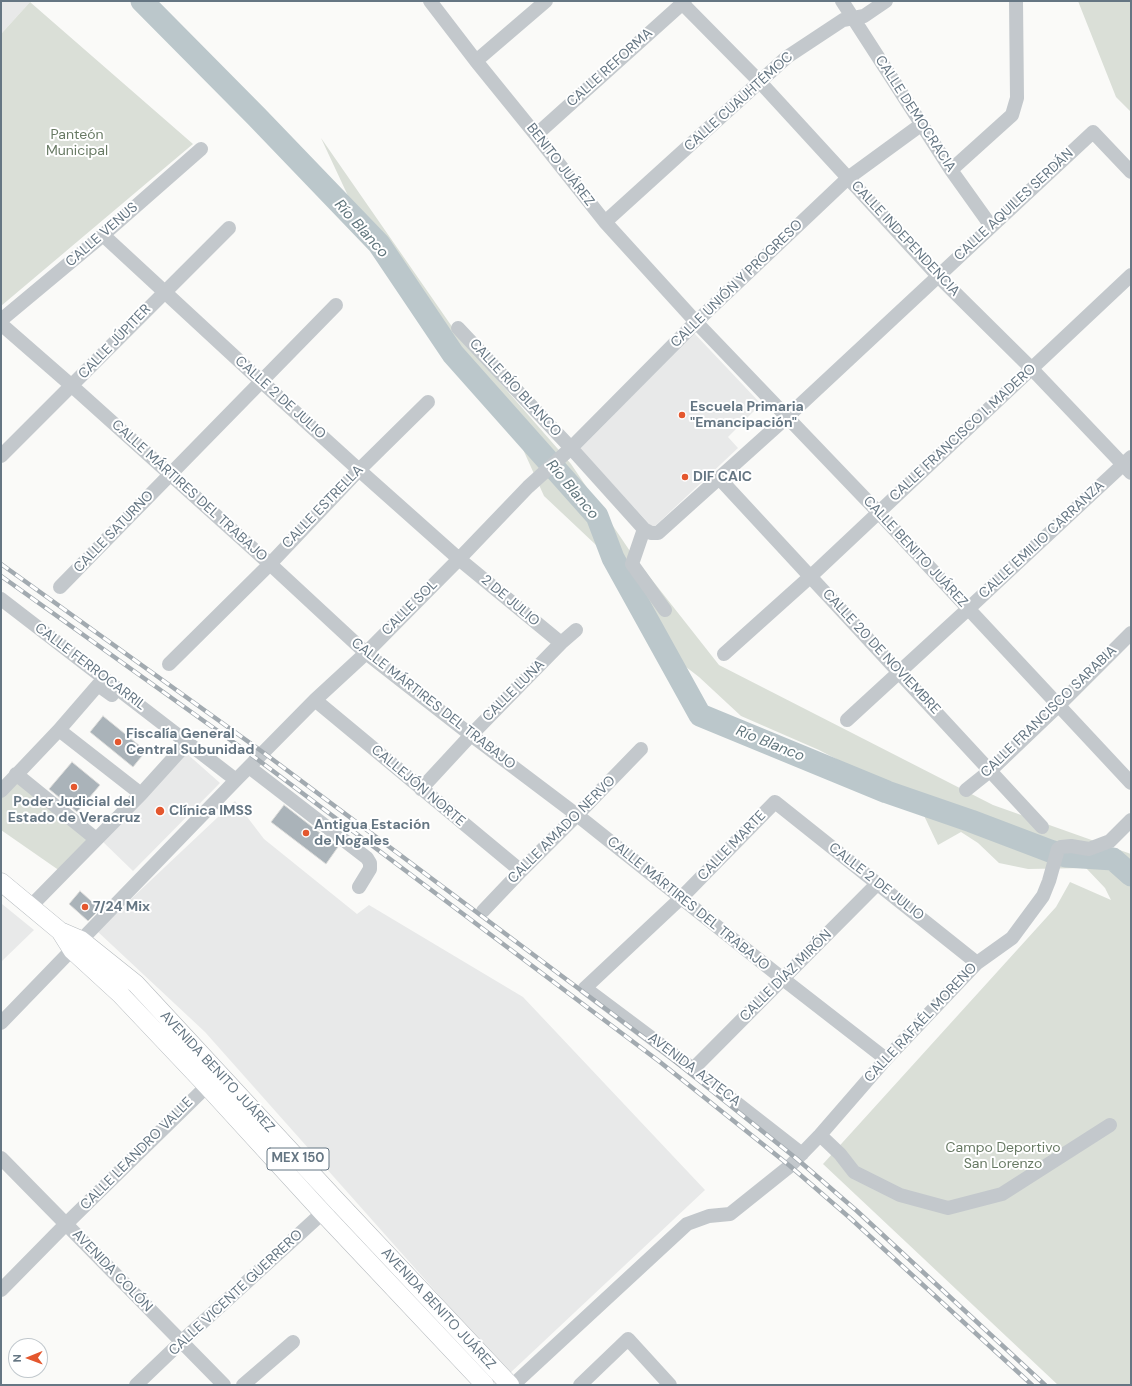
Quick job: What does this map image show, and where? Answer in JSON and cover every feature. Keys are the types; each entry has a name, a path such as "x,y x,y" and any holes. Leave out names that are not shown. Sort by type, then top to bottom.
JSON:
{"main road":[{"name":"AVENIDA BENITO JUÁREZ","path":"1,882 76,945 477,1382"},
{"name":"AVENIDA BENITO JUÁREZ","path":"76,945 136,984 510,1385"}],"street":[{"name":"BENITO JUÁREZ","path":"430,1 605,222 696,322"},
{"path":"476,61 546,1"},
{"name":"CALLE DEMOCRACIA","path":"842,1 951,170 991,226"},
{"name":"CALLE CUAUHTÉMOC","path":"605,222 787,57 842,20 864,16 886,1"},
{"path":"951,170 1012,115 1017,98 1016,1"},
{"name":"CALLE INDEPENDENCIA","path":"683,2 760,82 938,276 1128,464"},
{"name":"CALLE REFORMA","path":"536,135 683,2"},
{"name":"CALLE UNIÓN Y PROGRESO","path":"567,453 696,322 848,178 922,124"},
{"name":"CALLE AQUILES SERDÁN","path":"648,531 658,533 787,417 1093,132 1131,172"},
{"name":"CALLE VENUS","path":"1,320 103,235 201,149"},
{"name":"CALLE JÚPITER","path":"1,456 229,228"},
{"name":"CALLE 2 DE JULIO","path":"103,235 262,382 459,559"},
{"name":"CALLE FRANCISCO I. MADERO","path":"724,654 879,513 1131,276"},
{"name":"CALLE SATURNO","path":"60,588 336,305"},
{"name":"CALLE BENITO JUÁREZ","path":"696,322 879,513 1131,784"},
{"name":"CALLE MÁRTIRES DEL TRABAJO","path":"1,324 270,564 366,653 577,815 886,1059"},
{"name":"CALLE RÍO BLANCO","path":"458,328 567,453 648,531"},
{"name":"CALLE ESTRELLA","path":"169,664 270,564 359,470 428,402"},
{"name":"CALLE SOL","path":"1,1023 315,700 366,653 528,487 567,453"},
{"name":"CALLE EMILIO CARRANZA","path":"847,720 1128,464"},
{"name":"CALLE 20 DE NOVIEMBRE","path":"719,478 1042,827"},
{"path":"648,531 632,564 665,610"},
{"name":"2 DE JULIO","path":"459,559 561,643"},
{"name":"CALLE FERROCARRIL","path":"1,599 185,745 236,780"},
{"name":"CALLE LUNA","path":"421,789 471,735 561,643 576,630"},
{"name":"CALLE FRANCISCO SARABIA","path":"966,790 990,770 1058,706 1131,633"},
{"path":"1,791 59,730 98,685 185,745 141,794 30,907"},
{"name":"CALLEJÓN NORTE","path":"315,700 521,870"},
{"path":"59,730 141,794"},
{"name":"CALLE AMADO NERVO","path":"483,911 521,870 641,749"},
{"path":"253,763 366,858 370,863 370,869 359,888"},
{"path":"16,774 96,839"},
{"name":"CALLE 2 DE JULIO","path":"775,802 977,962"},
{"name":"CALLE MARTE","path":"584,988 681,898 775,802"},
{"name":"CALLE RAFAÉL MORENO","path":"514,1385 687,1224 709,1216 730,1214 790,1166 802,1154 824,1140 886,1059 977,962 1012,938 1043,896 1058,849 1061,847 1071,846 1089,849 1110,841 1131,820"},
{"name":"CALLE DÍAZ MIRÓN","path":"694,1069 877,884"},
{"name":"AVENIDA AZTECA","path":"584,988 694,1069 802,1154"},
{"name":"CALLE LEANDRO VALLE","path":"1,1290 207,1086"},
{"path":"824,1140 840,1154 854,1172 900,1195 948,1208 1002,1194 1110,1125"},
{"name":"AVENIDA COLÓN","path":"1,1158 224,1385"},
{"name":"CALLE VICENTE GUERRERO","path":"136,1385 336,1200"},
{"path":"580,1385 628,1339 668,1384"},
{"path":"244,1385 293,1342"},
{"path":"477,1382 492,1365"}],"shaded area":[{"path":"1,1 30,2 1,34"},
{"name":"Escuela Primaria \"Emancipación\"","path":"694,333 761,404 728,437 738,448 653,528 580,449"},
{"name":"Clínica IMSS","path":"185,752 220,783 133,871 101,840"},
{"path":"235,801 264,839 357,914 369,905 523,997 705,1190 509,1374 205,1032 97,931"},
{"path":"2,904 34,930 1,962 1,905"}],"green space":[{"path":"1078,1 1131,1 1131,112 1116,97"},
{"name":"Panteón Municipal","path":"30,2 193,144 1,306 1,34"},
{"name":"Campo Deportivo San Lorenzo","path":"321,138 455,331 571,464 634,557 719,665 993,805 1131,854 1131,1385 1058,1385 823,1164 1056,907 1070,882 1111,900 1105,888 1086,868 1028,869 999,863 978,843 961,832 938,845 917,801 819,750 741,716 699,677 664,650 613,561 544,496 517,436 405,302 356,213"},
{"path":"15,780 89,839 60,871 1,830 1,796"}],"building":[{"name":"Fiscalía General Central Subunidad","path":"103,716 146,751 133,767 90,732"},
{"name":"Poder Judicial del Estado de Veracruz","path":"72,762 100,785 77,812 49,789"},
{"name":"Antigua Estación de Nogales","path":"284,805 338,847 326,864 271,822"},
{"name":"7/24 Mix","path":"80,891 100,909 88,921 69,904"}],"waterway":[{"name":"Río Blanco","path":"142,1 256,116 379,244 453,354 597,516 613,558 700,715 887,792 971,821 1050,851 1066,856 1113,859 1131,875"}],"railway":[{"path":"1,564 264,753 666,1054 797,1159 857,1211 1045,1385"},
{"path":"1,576 257,759 660,1062 790,1166 850,1218 1032,1385"}],"place":[{"name":"Escuela Primaria \"Emancipación\"","path":"682,415"},
{"name":"DIF CAIC","path":"685,477"},
{"name":"Fiscalía General Central Subunidad","path":"118,742"},
{"name":"Poder Judicial del Estado de Veracruz","path":"74,787"},
{"name":"Clínica IMSS","path":"160,811"},
{"name":"Antigua Estación de Nogales","path":"306,833"},
{"name":"7/24 Mix","path":"85,907"}]}
